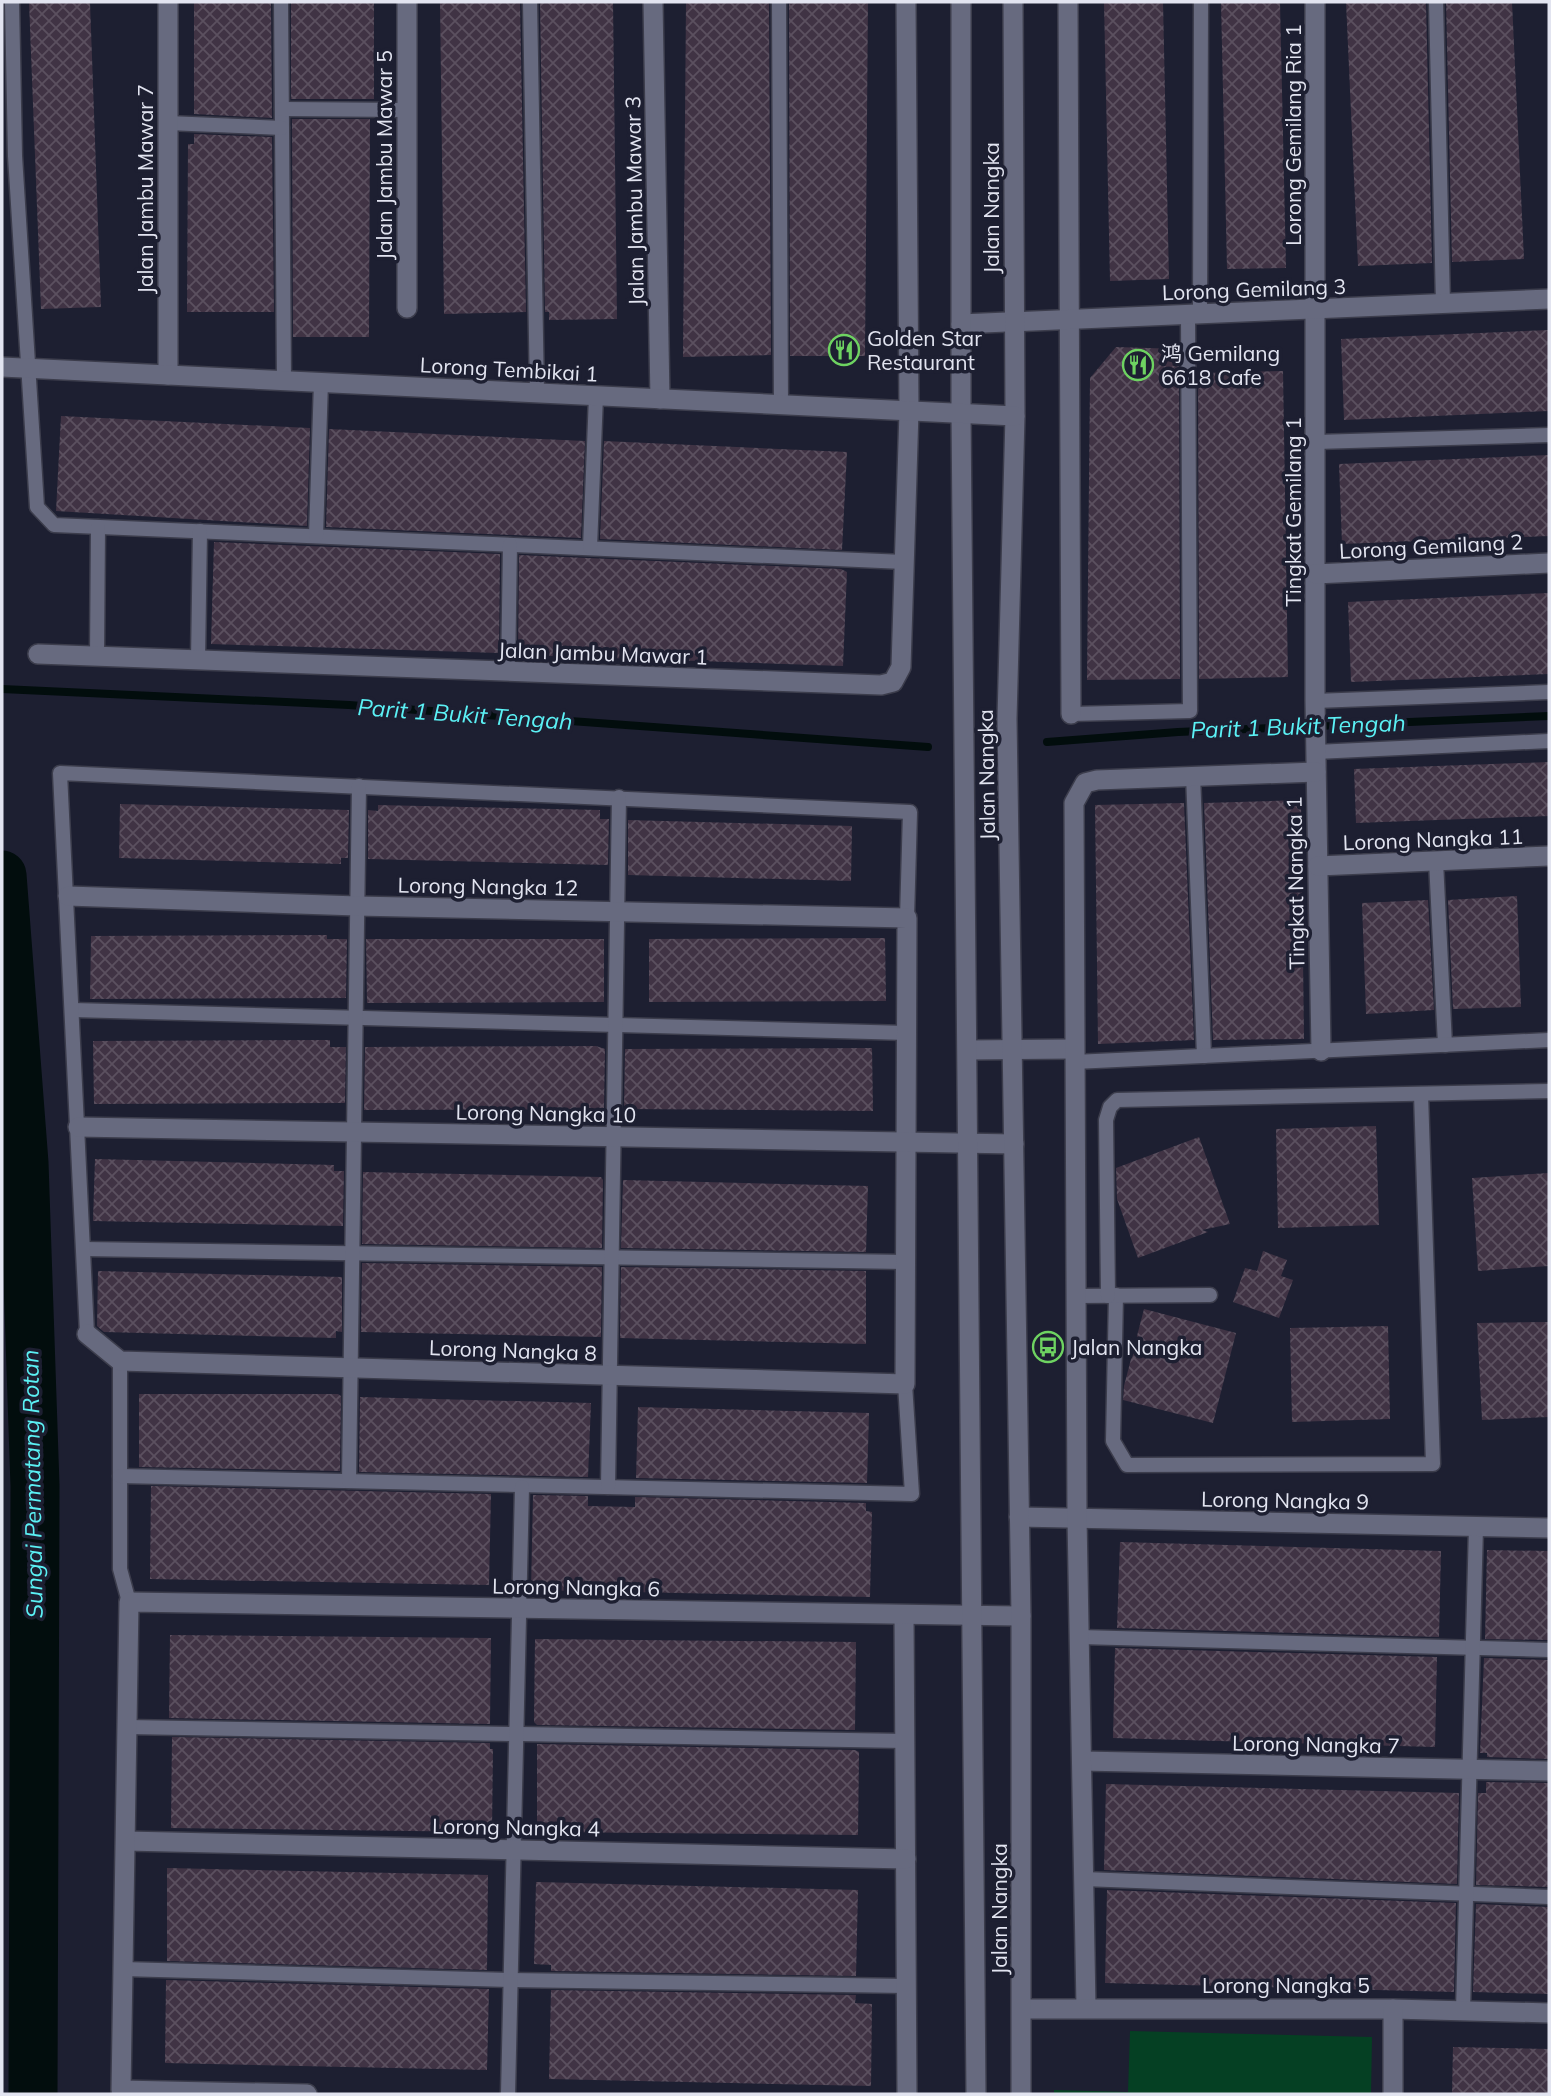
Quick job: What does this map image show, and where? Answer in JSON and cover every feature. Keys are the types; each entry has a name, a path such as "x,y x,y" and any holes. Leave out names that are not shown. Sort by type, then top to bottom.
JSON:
{"street":[{"name":"Jalan Jambu Mawar 7","path":"168,2 168,375"},
{"name":"Jalan Jambu Mawar 5","path":"407,2 407,308"},
{"name":"Jalan Jambu Mawar 3","path":"653,2 660,399"},
{"name":"Jalan Jambu Mawar 1","path":"38,654 508,673 881,685 893,682 901,667 909,411 906,2"},
{"name":"Jalan Nangka","path":"961,2 961,413 976,2094"},
{"name":"Jalan Nangka","path":"1013,2 1015,416 1007,719 1021,1616 1021,2094"},
{"path":"1068,2 1071,714"},
{"name":"Lorong Gemilang Ria 1","path":"1315,2 1315,309"},
{"name":"Lorong Gemilang 3","path":"961,324 1013,324 1549,299"},
{"name":"Tingkat Gemilang 1","path":"1315,309 1315,708"},
{"name":"Lorong Tembikai 1","path":"14,368 1015,416"},
{"name":"Lorong Gemilang 2","path":"1315,574 1549,563"},
{"name":"Tingkat Nangka 1","path":"1315,708 1321,1051"},
{"path":"1086,2007 1077,1518 1073,815 1079,791 1085,783 1097,779 1316,772"},
{"name":"Lorong Nangka 11","path":"1318,866 1549,856"},
{"name":"Lorong Nangka 12","path":"68,896 357,906 908,918"},
{"path":"905,1384 908,918"},
{"path":"968,1049 1012,1049 1074,1056"},
{"name":"Lorong Nangka 10","path":"78,1127 1014,1144"},
{"path":"87,1334 120,1361"},
{"name":"Lorong Nangka 8","path":"120,1361 905,1384"},
{"name":"Lorong Nangka 9","path":"1019,1517 1549,1528"},
{"path":"130,1602 121,2090 307,2094"},
{"name":"Lorong Nangka 6","path":"130,1602 1021,1616"},
{"path":"904,1615 907,2094"},
{"name":"Lorong Nangka 7","path":"1082,1761 1549,1772"},
{"name":"Lorong Nangka 4","path":"125,1841 906,1859"},
{"name":"Lorong Nangka 5","path":"1022,2009 1393,2009 1549,2013"},
{"path":"1393,2009 1393,2094"}],"lane":[{"path":"12,2 15,156 14,368 37,507 54,525 904,562"},
{"path":"281,2 284,381"},
{"path":"530,2 537,393"},
{"path":"779,2 781,405"},
{"path":"1071,714 1190,711 1194,314 1201,2"},
{"path":"1436,2 1443,304"},
{"path":"282,109 407,110"},
{"path":"168,123 282,128"},
{"path":"316,536 321,382"},
{"path":"590,547 596,396"},
{"path":"1316,442 1549,435"},
{"path":"97,656 98,527"},
{"path":"198,660 200,531"},
{"path":"508,673 510,545"},
{"path":"1315,708 1549,692"},
{"path":"1316,748 1549,741"},
{"path":"87,1334 60,773 910,811 908,918"},
{"path":"1193,775 1204,1056"},
{"path":"349,1481 359,786"},
{"path":"608,1487 619,797"},
{"path":"1436,862 1444,1045"},
{"path":"73,1010 355,1020 907,1033"},
{"path":"1074,1056 1204,1056 1549,1040"},
{"path":"1421,1094 1433,1464 1127,1465 1114,1441 1106,1120 1110,1107 1117,1100 1549,1091"},
{"path":"84,1249 906,1262"},
{"path":"1076,1296 1210,1295"},
{"path":"120,1361 120,1569 130,1602"},
{"path":"120,1476 912,1494 905,1384"},
{"path":"508,2094 522,1487"},
{"path":"1464,2011 1476,1527"},
{"path":"1080,1637 1549,1650"},
{"path":"127,1727 905,1741"},
{"path":"1084,1879 1549,1897"},
{"path":"123,1969 510,1980 906,1986"}],"green space":[{"path":"1130,2031 1372,2037 1371,2094 1054,2094 1054,2090 1128,2092"}],"building":[{"path":"29,2 90,2 101,307 41,309"},
{"path":"194,2 271,2 272,118 194,114"},
{"path":"291,2 374,2 374,99 291,99"},
{"path":"440,2 520,2 526,312 444,314"},
{"path":"540,2 613,2 617,319 549,320 549,312 545,312"},
{"path":"686,2 769,2 771,355 683,357"},
{"path":"789,2 868,2 865,356 790,356"},
{"path":"1104,2 1163,2 1169,279 1110,281"},
{"path":"1221,2 1280,2 1286,268 1227,269"},
{"path":"1346,2 1426,2 1432,263 1358,266"},
{"path":"1446,2 1512,2 1524,259 1452,262"},
{"path":"292,119 370,119 369,337 293,337"},
{"path":"194,134 272,137 274,312 187,312 188,144 194,144"},
{"path":"1549,330 1549,411 1344,420 1341,339"},
{"path":"1116,347 1179,349 1180,679 1087,680 1090,378"},
{"path":"1283,371 1288,677 1199,679 1198,373"},
{"path":"61,416 310,428 307,526 56,511"},
{"path":"329,429 585,441 581,538 326,527"},
{"path":"604,441 847,452 842,550 600,539"},
{"path":"1549,455 1549,536 1342,544 1339,464"},
{"path":"214,542 500,554 499,653 211,644"},
{"path":"519,555 841,569 847,572 843,666 520,655"},
{"path":"1549,593 1549,674 1351,682 1348,602"},
{"path":"1549,762 1549,816 1356,823 1354,769"},
{"path":"1301,800 1304,1039 1213,1040 1204,803"},
{"path":"1184,803 1194,1040 1098,1044 1095,805"},
{"path":"120,804 349,810 348,858 341,858 341,864 119,858"},
{"path":"378,805 600,810 600,819 609,819 608,865 368,859 368,810 378,811"},
{"path":"628,820 852,826 851,881 628,875"},
{"path":"1517,896 1521,1007 1453,1009 1448,900"},
{"path":"1428,900 1434,1010 1366,1014 1362,903"},
{"path":"327,935 327,939 347,939 346,998 90,999 91,936"},
{"path":"885,938 886,1001 649,1002 649,939"},
{"path":"366,939 604,939 604,1002 367,1003"},
{"path":"330,1040 330,1047 346,1047 345,1103 94,1104 93,1041"},
{"path":"596,1046 605,1049 604,1109 364,1110 365,1047"},
{"path":"872,1048 873,1111 624,1109 625,1049"},
{"path":"1376,1126 1379,1225 1278,1228 1276,1129"},
{"path":"1199,1137 1230,1224 1202,1230 1208,1232 1138,1258 1117,1199 1116,1168"},
{"path":"95,1159 334,1165 334,1171 344,1171 343,1226 93,1221"},
{"path":"363,1172 601,1177 602,1248 362,1244"},
{"path":"1549,1173 1549,1266 1478,1271 1472,1178"},
{"path":"623,1180 868,1186 866,1252 621,1248"},
{"path":"1263,1251 1287,1260 1281,1276 1293,1280 1279,1318 1233,1302 1245,1268 1257,1271"},
{"path":"362,1263 602,1267 601,1337 361,1332"},
{"path":"621,1267 866,1271 866,1344 620,1338"},
{"path":"98,1271 342,1277 342,1332 336,1331 336,1338 104,1332 97,1326"},
{"path":"1144,1309 1236,1333 1213,1423 1123,1400 1124,1386"},
{"path":"1549,1322 1549,1417 1482,1420 1477,1323"},
{"path":"1388,1326 1390,1419 1292,1422 1290,1328"},
{"path":"139,1394 338,1394 341,1396 340,1471 139,1467"},
{"path":"360,1397 591,1403 588,1477 359,1472"},
{"path":"638,1407 869,1413 867,1483 636,1478"},
{"path":"151,1486 491,1494 489,1585 150,1579"},
{"path":"533,1495 588,1496 588,1506 635,1507 635,1497 866,1503 866,1511 872,1512 870,1597 531,1590"},
{"path":"1120,1542 1441,1551 1439,1637 1117,1628"},
{"path":"1487,1550 1549,1551 1549,1640 1485,1639"},
{"path":"170,1635 491,1638 490,1724 169,1718"},
{"path":"535,1639 856,1642 855,1730 537,1725 534,1722"},
{"path":"1115,1648 1437,1657 1435,1747 1113,1738"},
{"path":"1484,1658 1549,1660 1549,1759 1487,1757 1487,1753 1480,1753"},
{"path":"172,1737 490,1743 490,1749 493,1749 492,1832 171,1828"},
{"path":"537,1744 855,1750 859,1752 858,1835 537,1832"},
{"path":"1486,1782 1549,1783 1549,1887 1476,1885 1478,1793 1486,1793"},
{"path":"1106,1784 1459,1793 1457,1884 1104,1870"},
{"path":"167,1868 488,1875 487,1970 167,1961"},
{"path":"536,1882 858,1890 856,1976 551,1971 551,1965 534,1964"},
{"path":"1107,1890 1456,1903 1454,1992 1105,1983"},
{"path":"1476,1904 1549,1907 1549,1994 1473,1992"},
{"path":"166,1980 489,1989 487,2070 165,2063"},
{"path":"551,1990 856,1995 855,2003 872,2004 871,2086 549,2079"},
{"path":"1453,2047 1549,2049 1549,2094 1452,2094"}],"waterway":[{"name":"Parit 1 Bukit Tengah","path":"2,689 349,705 928,747"},
{"name":"Parit 1 Bukit Tengah","path":"1047,742 1178,732 1549,716"},
{"name":"Sungai Permatang Rotan","path":"2,875 24,1163 35,1486 33,2094"}],"place":[{"name":"Golden Star Restaurant","path":"844,350"},
{"name":"鸿 Gemilang 6618 Cafe","path":"1138,365"},
{"name":"Jalan Nangka","path":"1048,1347"}]}
